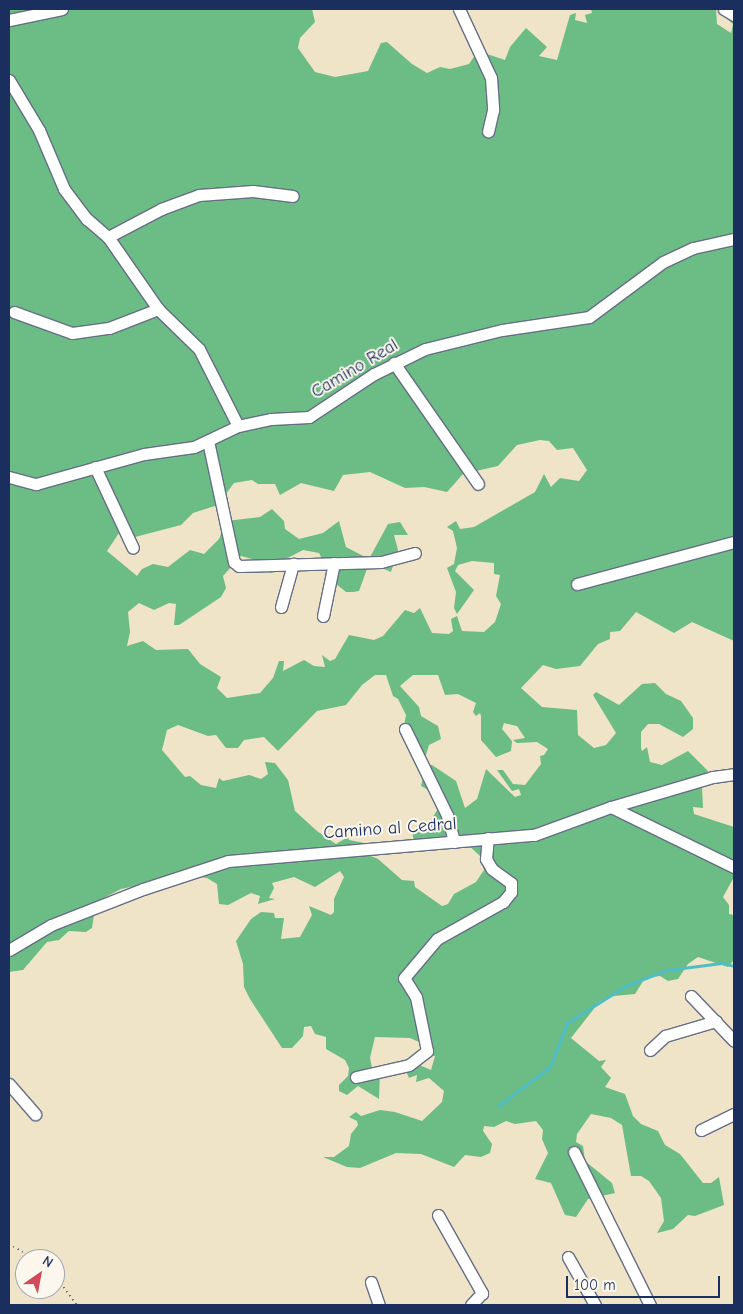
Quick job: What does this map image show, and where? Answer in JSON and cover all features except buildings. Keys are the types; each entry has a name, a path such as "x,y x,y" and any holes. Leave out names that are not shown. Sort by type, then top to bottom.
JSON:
{"street":[{"path":"9,20 62,9"},
{"path":"459,9 491,78 493,110 488,131"},
{"path":"724,9 734,14"},
{"path":"9,80 13,97 39,130 64,189 87,219 108,237 158,309 199,349 238,426"},
{"path":"108,237 161,209 199,195 253,191 293,196"},
{"name":"Camino Real","path":"9,477 36,484 144,454 194,447 238,426 271,419 309,417 394,364 425,349 461,338 590,317 663,262 693,248 734,239"},
{"path":"14,312 72,333 109,328 158,309"},
{"path":"394,364 478,484"},
{"path":"208,441 234,562 239,566 381,562 415,553"},
{"path":"95,467 133,548"},
{"path":"577,584 734,542"},
{"path":"323,616 334,563"},
{"path":"281,607 292,564"},
{"path":"405,729 447,815 454,842"},
{"name":"Camino al Cedral","path":"9,950 51,925 143,889 228,861 534,835 611,806 712,777 734,774"},
{"path":"611,806 734,867"},
{"path":"356,1077 409,1065 427,1051 416,997 404,978 437,939 503,902 511,892 511,883 492,869 486,859 488,838"},
{"path":"691,996 734,1041"},
{"path":"650,1050 665,1036 716,1021"},
{"path":"9,1084 35,1114"},
{"path":"700,1130 734,1114"},
{"path":"574,1152 650,1305"},
{"path":"438,1215 482,1293 471,1305"},
{"path":"568,1257 595,1305"},
{"path":"371,1282 379,1305"}],"path":[{"path":"65,1289 77,1305"}],"green space":[{"path":"9,9 312,9 315,22 300,38 298,48 315,72 335,77 368,71 381,43 387,42 412,64 427,73 440,67 450,69 469,64 478,51 505,60 510,47 526,28 547,47 539,56 557,60 570,15 576,13 575,20 587,23 585,15 592,13 591,9 716,9 717,24 731,33 733,24 718,11 734,10 734,641 692,622 674,633 636,612 620,631 610,632 610,639 598,644 580,666 556,669 543,665 521,688 542,707 577,710 578,735 594,748 606,745 616,733 593,695 596,692 619,705 642,684 655,683 666,694 681,701 693,718 693,729 683,737 659,724 648,724 641,732 641,748 642,751 647,747 650,762 662,765 688,751 708,771 702,787 703,808 693,807 694,814 734,827 734,877 723,897 729,905 729,914 734,915 734,960 728,967 698,957 688,964 678,979 668,981 660,976 645,978 635,994 614,996 600,1001 571,1038 599,1061 606,1060 601,1067 611,1078 605,1087 625,1094 633,1116 641,1124 658,1131 665,1145 680,1154 703,1183 711,1183 719,1177 724,1205 695,1216 688,1215 673,1229 657,1233 664,1221 661,1198 649,1181 641,1176 631,1176 622,1125 611,1118 591,1114 577,1134 576,1142 583,1146 585,1161 612,1183 615,1193 588,1199 576,1217 565,1215 551,1183 535,1179 548,1153 542,1139 543,1130 536,1121 515,1124 506,1121 494,1127 484,1126 483,1131 492,1144 490,1153 481,1157 465,1155 454,1167 421,1154 396,1153 360,1168 347,1167 323,1157 334,1157 349,1146 351,1134 358,1125 357,1121 349,1117 356,1112 361,1116 380,1110 395,1112 422,1121 442,1102 444,1091 429,1078 416,1082 417,1075 409,1078 405,1069 417,1064 431,1070 435,1056 429,1055 426,1045 410,1038 375,1037 370,1058 372,1068 380,1072 379,1099 358,1086 347,1095 339,1091 339,1085 348,1076 349,1068 345,1060 326,1049 326,1037 315,1034 311,1026 304,1027 303,1036 292,1048 282,1048 244,987 243,964 236,941 251,919 261,912 274,913 275,918 284,918 281,939 300,937 312,915 309,906 331,915 334,912 334,899 344,877 340,871 315,887 294,877 272,883 274,888 269,898 275,899 258,904 260,896 251,893 228,905 219,904 217,884 207,878 188,875 121,889 96,902 92,928 86,932 69,931 59,940 47,942 23,970 9,972","holes":["540,440 549,441 557,450 573,448 587,470 579,481 560,478 551,487 544,474 535,492 474,527 460,529 456,521 447,527 453,531 457,548 454,564 447,568 456,592 454,608 457,614 474,590 455,571 458,565 472,561 494,563 494,574 500,575 496,596 501,604 495,622 484,632 462,631 457,616 451,619 453,631 449,634 432,633 420,608 414,613 405,610 383,636 374,640 349,635 335,659 330,661 322,655 325,667 314,666 304,660 283,671 284,661 279,661 273,678 260,693 227,698 217,688 221,677 200,664 188,649 156,650 143,641 127,646 130,632 128,612 139,603 154,610 169,603 176,604 174,625 179,625 221,597 226,588 223,576 241,556 260,561 270,573 281,571 282,561 303,550 319,553 327,568 325,575 346,592 353,592 359,591 367,569 375,565 391,572 398,550 394,535 408,535 400,522 388,524 369,559 346,547 339,521 323,533 299,539 285,529 284,521 272,509 260,517 226,521 219,539 204,554 190,550 168,567 153,564 142,569 137,576 107,551 119,533 135,537 181,525 193,513 224,503 225,495 234,483 252,480 258,484 275,484 280,495 301,483 334,491 343,475 370,472 405,488 424,487 447,492 463,474 498,466 517,445","375,675 386,675 393,696 398,699 406,715 403,731 424,761 429,745 441,739 438,726 421,716 419,707 400,686 413,675 438,675 445,695 458,694 476,703 473,712 476,716 480,713 481,716 481,740 496,757 511,751 512,741 502,729 504,723 517,726 525,738 513,740 517,743 537,742 548,749 544,755 540,756 541,764 525,785 513,784 503,770 497,770 512,791 519,789 521,795 515,797 486,769 477,799 465,808 456,781 432,765 426,765 421,786 436,794 439,807 431,820 412,831 414,842 465,842 480,856 484,870 476,882 454,894 448,904 442,906 415,887 414,881 402,880 378,859 359,851 364,843 349,840 348,837 336,844 317,831 295,811 288,780 275,763 265,762 268,774 261,779 249,775 223,781 219,778 216,788 201,785 190,776 185,777 162,750 167,730 178,725 208,736 216,735 226,748 238,748 244,740 264,737 278,751 317,711 346,705 362,685"]}],"waterway":[{"path":"498,1106 550,1067 567,1023 625,986 667,970 722,963 734,966"}]}
